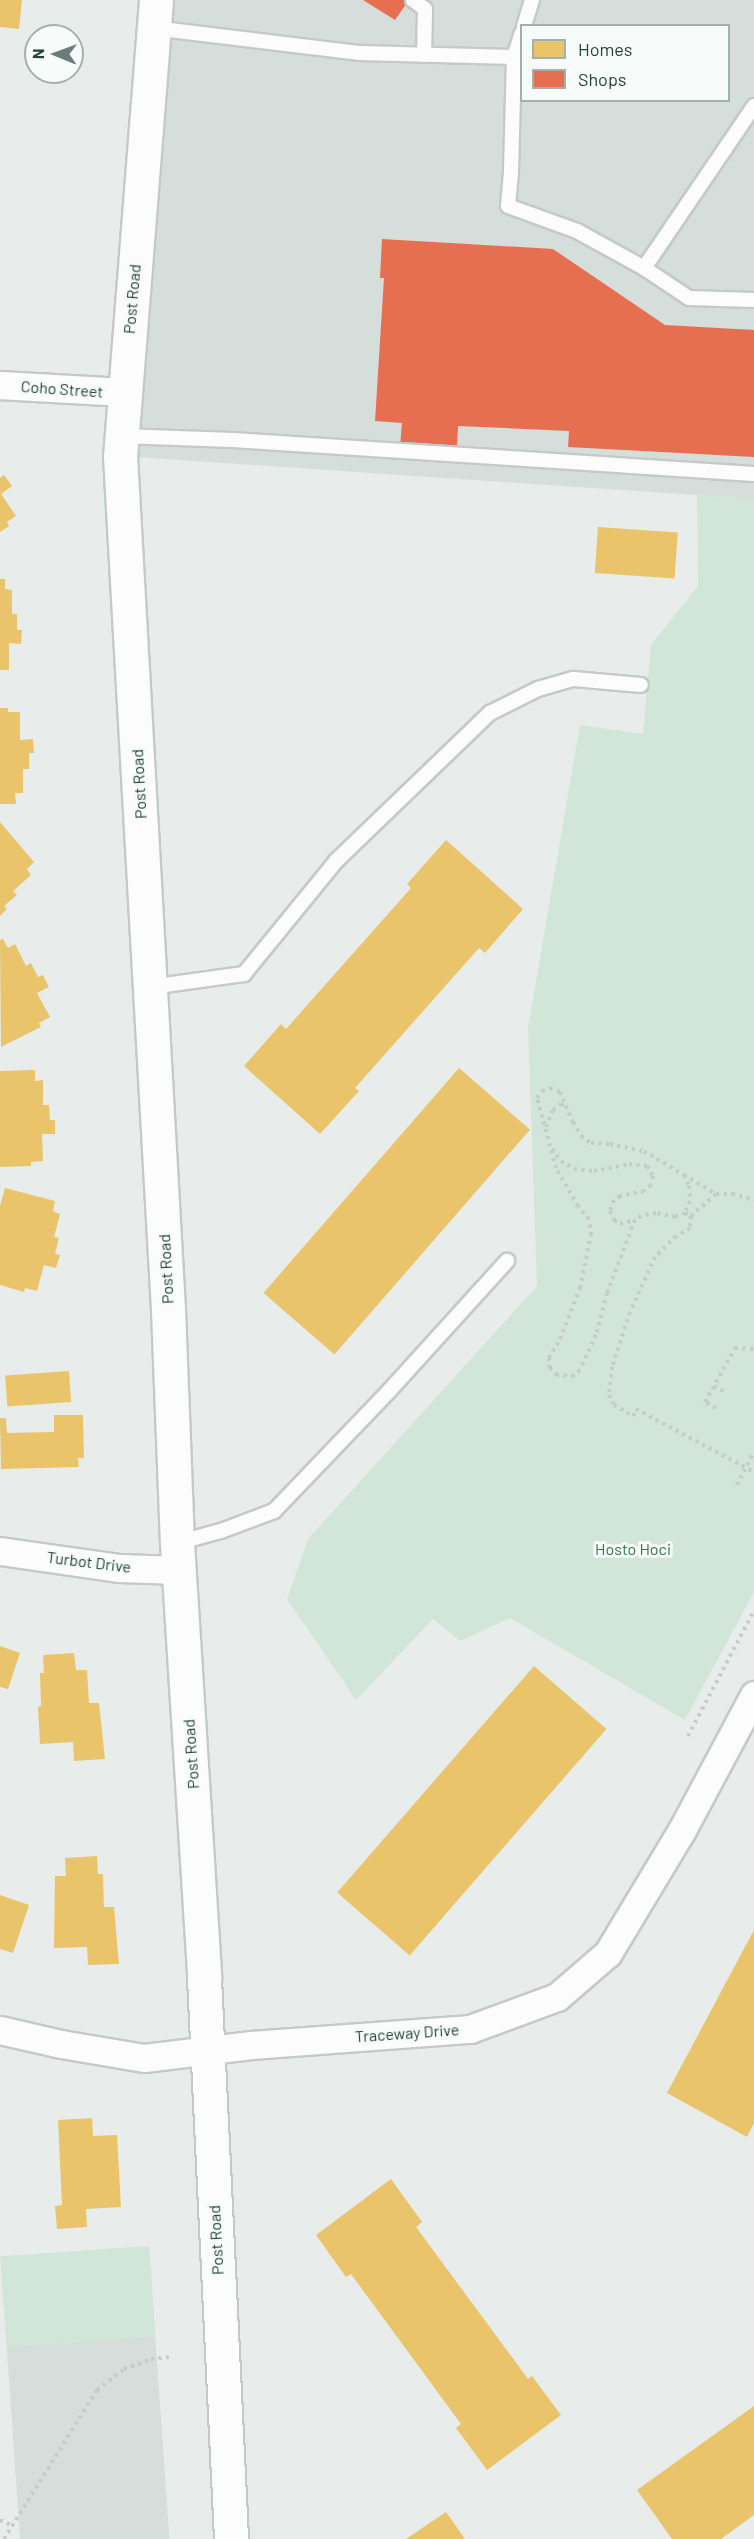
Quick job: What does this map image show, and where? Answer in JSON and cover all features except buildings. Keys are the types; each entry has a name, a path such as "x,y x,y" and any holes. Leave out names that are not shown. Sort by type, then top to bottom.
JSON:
{"street":[{"name":"Post Road","path":"154,14 121,436 125,571 168,1309 178,1556 208,2051 231,2539"},
{"name":"Coho Street","path":"0,385 124,393"},
{"name":"Turbot Drive","path":"0,1551 120,1568 178,1556"},
{"name":"Traceway Drive","path":"0,2030 61,2044 144,2058 251,2045 470,2029 557,1997 608,1953 682,1830 754,1695"}],"lane":[{"path":"414,0 425,9 424,55"},
{"path":"525,24 532,0"},
{"path":"154,14 360,53 514,57"},
{"path":"520,39 514,57 508,206 577,231 644,268 689,298 754,300"},
{"path":"644,268 754,106"},
{"path":"121,436 233,440 754,474"},
{"path":"150,987 244,974 336,861 490,713 538,689 574,679 641,685"},
{"path":"178,1556 221,1531 274,1511 389,1391 507,1261"}],"path":[{"path":"635,1220 607,1293 596,1335 580,1370 574,1376 557,1375 550,1368 549,1358 560,1339 580,1288 591,1235 590,1220 563,1183 550,1146 537,1098 542,1091 550,1088 560,1092 581,1136 591,1143 610,1144 644,1151 716,1194 732,1194 754,1200"},
{"path":"545,1128 553,1110 561,1104 567,1106"},
{"path":"550,1146 561,1161 574,1169 594,1171 629,1164 647,1166 653,1176 651,1185 644,1191 620,1196 614,1200 610,1211 614,1220 620,1224 656,1213 675,1217 685,1213 690,1201 689,1186 684,1175"},
{"path":"716,1194 691,1216 690,1228 676,1236 655,1257 630,1312 612,1367 609,1395 614,1405 633,1416 636,1409 754,1472"},
{"path":"685,1213 691,1216"},
{"path":"716,1408 705,1402 735,1348 747,1346 754,1349"},
{"path":"714,1386 725,1392"},
{"path":"737,1485 754,1452"},
{"path":"688,1736 754,1611"},
{"path":"4,2539 97,2390 124,2369 151,2359 169,2357"},
{"path":"0,2520 11,2525"}],"shaded area":[{"path":"156,0 754,0 754,499 120,456"},
{"path":"149,2246 169,2539 20,2539 0,2256"}],"green space":[{"name":"Hosto Hoci","path":"697,495 754,499 754,1592 685,1720 510,1618 460,1641 433,1619 356,1700 287,1599 308,1539 537,1286 528,1028 580,725 643,734 651,645 698,586"},
{"path":"149,2246 155,2337 7,2347 0,2256"}]}
